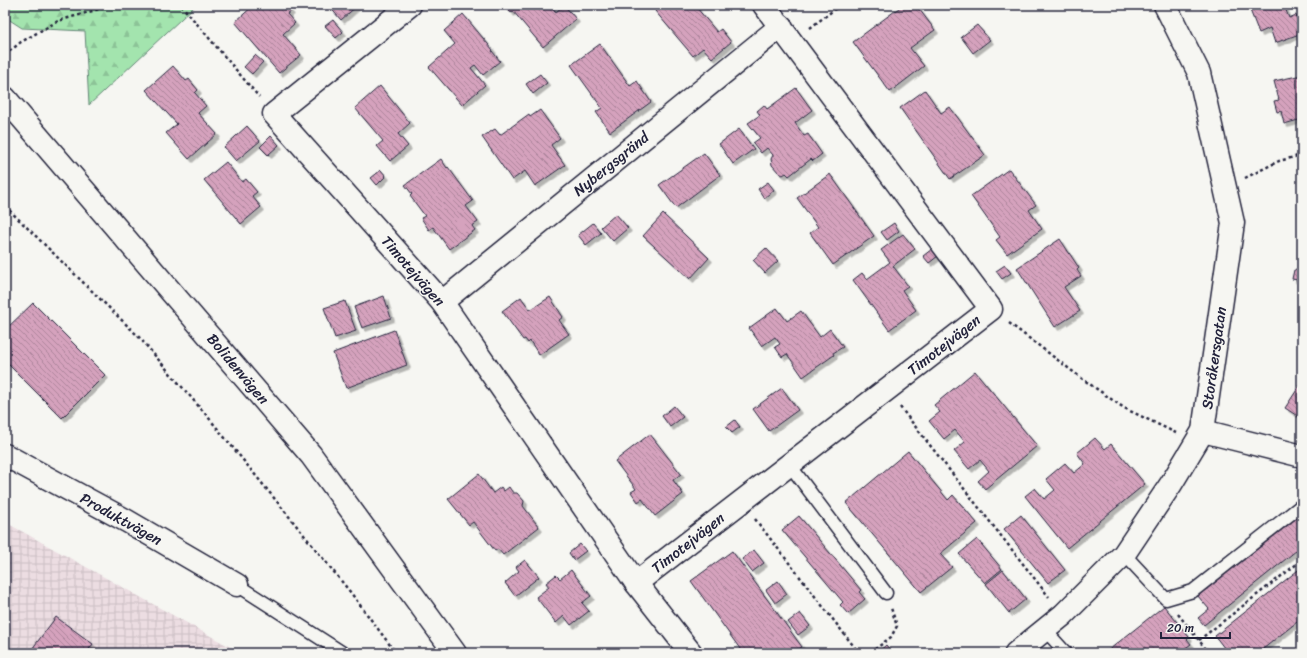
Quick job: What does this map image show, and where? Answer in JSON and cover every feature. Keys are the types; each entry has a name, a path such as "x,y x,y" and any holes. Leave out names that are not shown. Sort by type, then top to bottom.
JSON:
{"street":[{"path":"274,114 410,5"},
{"name":"Timotejvägen","path":"636,583 991,309 764,5"},
{"name":"Storåkersgatan","path":"1016,653 1063,615 1124,554 1171,484 1200,437 1233,223 1199,73 1165,5"},
{"name":"Nybergsgränd","path":"442,302 786,33"},
{"name":"Bolidenvägen","path":"5,98 311,455 455,653"},
{"name":"Timotejvägen","path":"274,114 442,302 636,583 691,653"},
{"path":"1200,437 1302,456"},
{"name":"Produktvägen","path":"5,455 127,521 237,585"}],"lane":[{"path":"789,464 886,593"},
{"path":"1124,554 1166,599 1193,591 1302,505"},
{"path":"237,585 343,653"},
{"path":"1044,629 1066,653"}],"path":[{"path":"5,55 21,42 58,21 113,5"},
{"path":"181,5 274,114"},
{"path":"786,33 804,33 840,5"},
{"path":"1225,188 1279,162 1302,155"},
{"path":"5,206 143,342 208,417 351,593 392,648 394,653"},
{"path":"991,309 1084,380 1124,408 1200,437"},
{"path":"887,389 1063,615"},
{"path":"741,501 859,653"},
{"path":"1199,640 1302,560"},
{"path":"870,653 891,637 897,626 886,593"},
{"path":"1166,599 1209,653"}],"shaded area":[{"path":"5,522 241,653 5,653"}],"green space":[{"path":"5,5 196,5 89,105 85,31 22,28 5,17"}],"building":[{"path":"254,5 285,5 291,11 287,14 295,23 283,34 301,55 279,73 235,22"},
{"path":"328,5 358,5 341,20"},
{"path":"505,5 550,5 556,12 564,5 576,19 543,47 513,11 511,13"},
{"path":"662,5 699,5 696,7 717,32 721,29 731,42 712,58 703,48 693,56 655,11"},
{"path":"903,5 916,5 935,30 910,48 924,66 890,92 853,42"},
{"path":"1248,5 1284,5 1289,18 1296,15 1302,33 1275,43 1270,28 1259,33"},
{"path":"463,14 493,50 492,51 500,61 483,75 475,65 471,68 485,85 462,105 429,67 455,44 444,31"},
{"path":"333,20 343,32 336,38 325,26"},
{"path":"977,25 990,40 973,53 961,37"},
{"path":"600,44 630,86 637,81 651,102 610,132 596,112 602,108 571,65"},
{"path":"255,55 263,62 252,74 244,67"},
{"path":"173,66 186,81 189,79 198,90 195,93 206,106 198,113 217,134 189,159 166,133 177,124 146,90"},
{"path":"540,74 547,83 533,94 526,84"},
{"path":"1302,75 1302,119 1284,124 1281,111 1277,112 1274,101 1279,100 1274,81"},
{"path":"380,86 410,123 398,134 408,146 390,161 377,146 383,141 355,108"},
{"path":"796,88 812,110 795,123 804,136 808,134 822,154 813,161 811,159 789,176 786,173 783,175 779,173 772,165 771,159 773,155 767,148 761,153 753,143 760,138 748,123 760,115 757,111 764,105 767,109"},
{"path":"925,90 941,113 950,107 985,155 950,179 900,108"},
{"path":"540,110 560,138 551,145 565,165 535,186 525,171 512,180 482,137 495,129 500,135 529,114 530,117"},
{"path":"247,126 260,141 236,161 224,147"},
{"path":"739,129 754,149 733,164 719,144"},
{"path":"271,136 279,145 268,155 260,147"},
{"path":"704,153 720,175 676,208 659,185"},
{"path":"441,159 473,201 466,206 478,222 472,226 475,230 449,249 433,227 429,230 421,218 425,216 410,196 412,194 405,185"},
{"path":"226,162 242,182 246,179 257,192 252,196 261,207 241,224 204,180"},
{"path":"1009,169 1036,205 1029,210 1042,229 1007,254 996,240 1000,237 971,196"},
{"path":"381,170 386,176 377,185 371,178"},
{"path":"830,174 874,236 833,265 810,233 818,227 797,198"},
{"path":"768,182 774,190 764,198 758,189"},
{"path":"616,214 628,228 613,241 601,227"},
{"path":"663,214 709,258 690,279 643,236"},
{"path":"593,223 601,233 586,245 578,235"},
{"path":"894,223 899,231 887,240 881,232"},
{"path":"903,234 915,249 893,266 908,286 902,290 916,310 889,330 853,280 862,273 867,279 890,262 881,250"},
{"path":"1060,239 1079,268 1077,270 1081,276 1064,287 1080,311 1055,327 1017,268"},
{"path":"766,248 778,261 765,273 753,260"},
{"path":"932,249 938,256 929,263 923,256"},
{"path":"1005,265 1011,273 1002,279 996,271"},
{"path":"1294,270 1302,271 1302,281 1292,279"},
{"path":"384,296 391,318 362,328 354,307"},
{"path":"521,297 530,310 550,297 563,317 559,320 569,334 539,355 530,341 528,343 525,339 523,340 502,311"},
{"path":"345,301 356,331 335,338 324,308"},
{"path":"33,303 105,375 62,418 5,361 5,330"},
{"path":"777,308 787,321 801,311 820,337 830,329 843,347 803,377 787,354 782,357 775,347 780,344 775,337 762,346 749,328"},
{"path":"394,330 407,365 346,388 333,353"},
{"path":"975,371 1037,446 985,489 978,481 989,471 980,460 969,469 954,451 965,442 955,430 944,439 929,421 940,412 934,405"},
{"path":"1302,382 1302,419 1285,408"},
{"path":"782,388 798,410 769,431 753,409"},
{"path":"674,406 683,417 670,427 662,416"},
{"path":"735,420 740,427 732,433 726,427"},
{"path":"650,434 681,474 673,480 683,494 655,516 642,499 638,502 631,492 636,489 615,461"},
{"path":"1095,438 1105,449 1111,444 1145,484 1067,548 1025,496 1035,488 1044,499 1055,490 1046,479 1065,463 1074,473 1085,464 1077,453"},
{"path":"908,451 948,500 953,495 977,523 940,554 952,567 921,592 846,503"},
{"path":"479,474 493,493 501,487 504,491 509,487 513,493 517,493 524,501 523,506 539,527 503,555 498,549 495,551 473,522 469,525 448,499"},
{"path":"1301,512 1302,546 1204,625 1198,618 1209,609 1197,595"},
{"path":"1021,515 1065,570 1048,583 1004,529"},
{"path":"799,516 861,590 859,592 865,599 848,614 840,605 843,602 782,530"},
{"path":"977,539 1002,569 985,583 959,554"},
{"path":"580,544 586,551 574,560 569,553"},
{"path":"754,550 764,563 752,572 742,559"},
{"path":"732,551 802,647 797,650 797,653 743,653 691,581"},
{"path":"525,560 539,577 515,596 505,583 519,571 516,567"},
{"path":"1302,567 1302,618 1258,653 1228,653 1215,636"},
{"path":"571,570 591,596 582,603 589,611 571,625 564,616 556,623 536,597 549,587 546,583 556,575 560,579"},
{"path":"1003,570 1026,599 1009,613 986,584"},
{"path":"778,581 787,594 775,603 766,590"},
{"path":"1164,606 1189,637 1187,639 1191,644 1179,653 1105,653"},
{"path":"800,613 810,626 798,635 788,622"},
{"path":"56,617 93,644 86,653 29,653"},
{"path":"886,645 893,653 877,653"}]}
